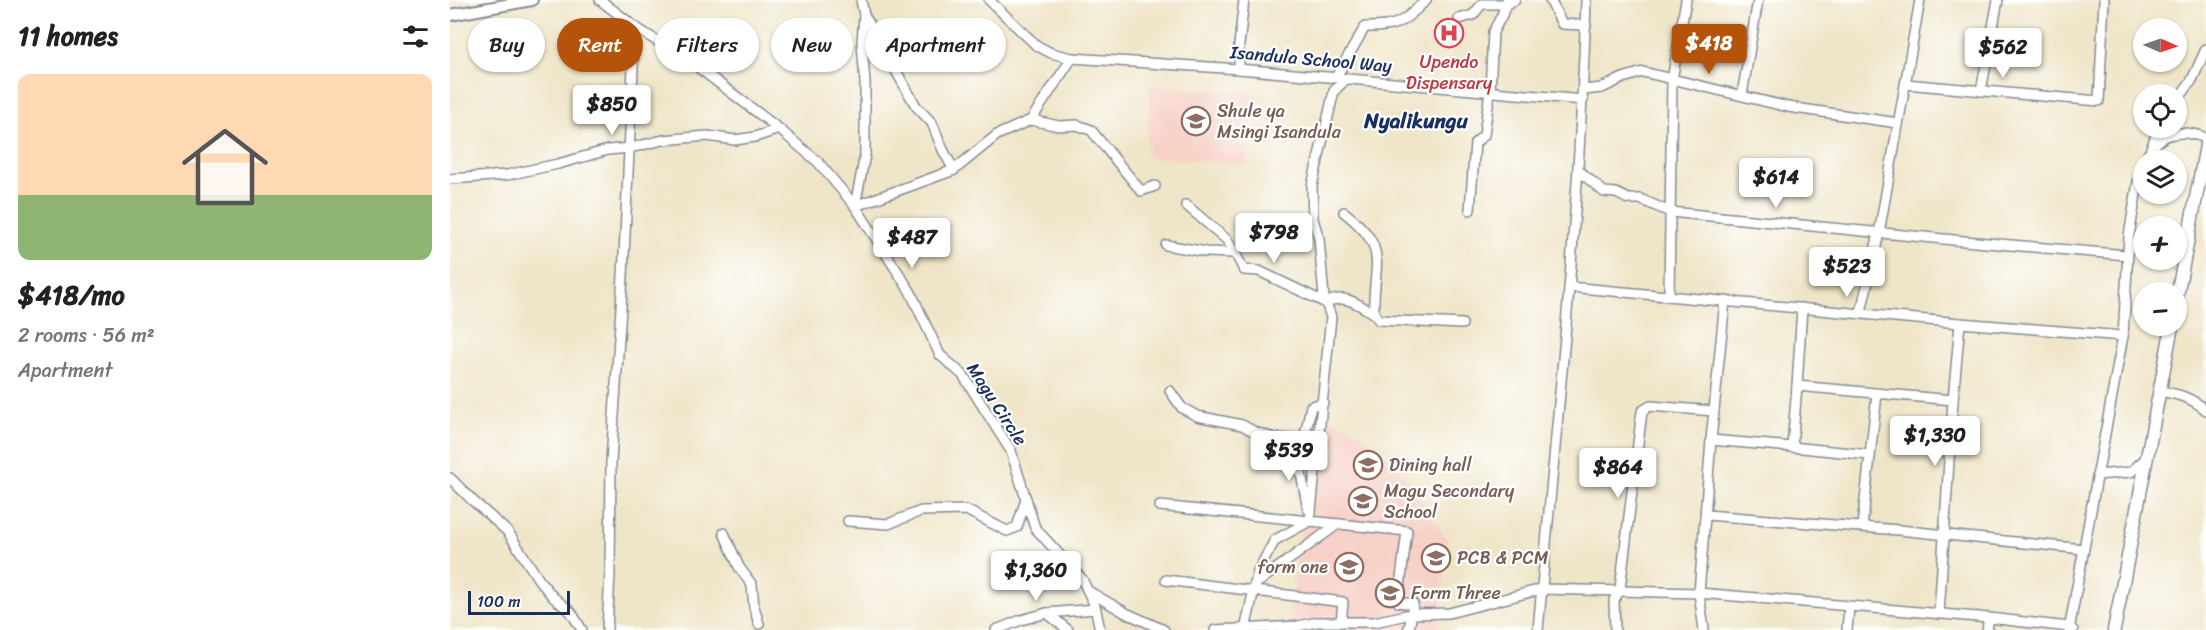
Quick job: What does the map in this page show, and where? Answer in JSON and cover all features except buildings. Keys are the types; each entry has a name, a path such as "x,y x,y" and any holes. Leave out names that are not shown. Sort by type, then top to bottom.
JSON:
{"highway":[{"path":"2180,282 2206,146"},
{"path":"2114,630 2170,336"}],"main road":[{"path":"450,15 532,0"}],"street":[{"name":"Magu Circle","path":"600,0 623,18"},
{"path":"855,206 865,155 865,83 862,42 864,15 861,0"},
{"name":"Isandula School Way","path":"989,0 1036,45 1051,53 1072,58 1239,69 1490,91 1583,95 1643,72 1788,107 1898,123"},
{"path":"1239,69 1244,0"},
{"path":"1336,77 1365,27 1392,26 1413,13 1426,0"},
{"path":"1460,19 1473,15 1482,4 1515,0"},
{"path":"1550,0 1563,24 1586,25"},
{"path":"1538,630 1578,170 1586,0"},
{"path":"1669,296 1672,80 1686,0"},
{"path":"1742,95 1758,0"},
{"path":"1860,312 1879,233 1920,0"},
{"path":"1981,91 1998,0"},
{"path":"1905,84 2099,100 2104,0"},
{"path":"1470,210 1475,144 1484,135 1490,91 1493,32 1506,2"},
{"path":"864,15 916,106 932,123 954,170"},
{"name":"Magu Circle","path":"643,32 699,68 779,129 818,162 855,206 910,291 939,355 963,375 1011,451 1035,528 1082,579 1096,609 1100,630"},
{"path":"2187,87 2206,49"},
{"path":"855,206 954,170 997,135 1031,120 1072,58"},
{"path":"607,630 611,462 633,72"},
{"path":"1310,521 1331,317 1326,303 1319,239 1313,219 1312,186 1334,91 1347,78"},
{"path":"1031,120 1059,126 1077,125 1091,130 1140,191 1155,186"},
{"path":"450,179 507,175 608,150 630,148 663,140 708,136 735,140 755,137 779,129"},
{"path":"2152,150 2164,137 2183,132 2206,138"},
{"path":"1578,170 1604,192 1616,193 1628,199 1640,199 1670,212 2127,255"},
{"path":"1215,630 1374,622 1412,614 1449,613 1542,589 1699,593 1989,618 2070,629 2124,336 2127,255 2134,204"},
{"path":"1186,205 1227,240 1244,270 1259,271 1326,303"},
{"path":"1344,212 1372,239 1377,257 1374,314"},
{"path":"1166,245 1235,254"},
{"path":"1569,287 2124,336"},
{"path":"1326,303 1335,298 1349,299 1374,314 1379,320 1462,324"},
{"path":"1704,630 1699,593 1725,301"},
{"path":"1792,447 1802,308"},
{"path":"1939,614 1960,323"},
{"path":"1797,386 1953,400"},
{"path":"1170,391 1182,408 1197,416 1242,425 1274,438 1304,441"},
{"path":"2160,391 2179,394 2195,401 2206,410"},
{"path":"1862,527 1877,394"},
{"path":"1310,521 1301,474 1304,441 1311,406 1323,403"},
{"path":"1614,630 1614,600 1620,590 1642,411 1650,406 1714,411"},
{"path":"1274,438 1284,446 1283,454 1301,474"},
{"path":"1711,440 1870,455"},
{"path":"2097,475 2132,472 2147,457"},
{"path":"450,478 508,532 539,580 553,597 571,612 582,630"},
{"path":"848,521 888,524 921,511 966,510 1006,531 1017,527 1026,499"},
{"path":"1160,506 1407,531 1398,602 1413,604 1408,630"},
{"path":"1706,515 1862,527 2083,549"},
{"path":"1245,628 1258,571 1275,540 1310,521"},
{"path":"1254,588 1338,524"},
{"path":"724,533 740,567 752,585 757,626"},
{"path":"1166,580 1254,588 1343,602 1341,622"},
{"path":"1088,591 1126,613 1164,630"},
{"path":"1847,630 1849,607"},
{"path":"996,630 1047,613 1096,609"},
{"path":"1047,613 1068,630"},
{"path":"1987,630 1989,618"}],"shaded area":[{"path":"1151,86 1252,93 1247,164 1146,157"},
{"name":"Magu Secondary School","path":"1315,412 1358,432 1395,462 1448,540 1439,630 1288,630"}],"place":[{"name":"Upendo Dispensary","path":"1449,33"},
{"name":"Shule ya Msingi Isandula","path":"1196,121"},
{"name":"Dining hall","path":"1368,465"},
{"name":"Magu Secondary School","path":"1363,501"},
{"name":"PCB & PCM","path":"1436,558"},
{"name":"form one","path":"1349,567"},
{"name":"Form Three","path":"1390,593"}],"district":[{"name":"Nyalikungu","path":"1416,121"}]}
